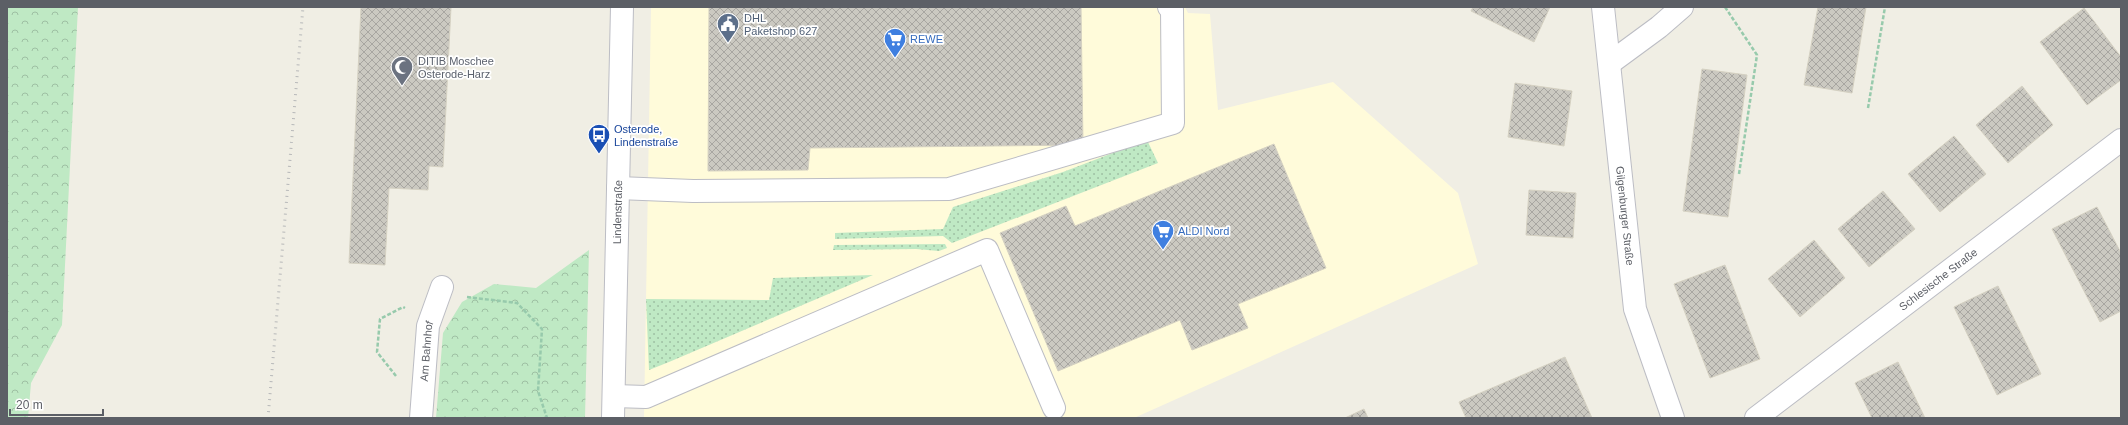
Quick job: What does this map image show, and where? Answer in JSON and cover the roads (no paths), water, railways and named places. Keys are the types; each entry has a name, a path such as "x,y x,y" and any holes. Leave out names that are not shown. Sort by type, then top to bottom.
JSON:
{"street":[{"name":"Lindenstraße","path":"614,418 622,7"},
{"path":"618,188 693,191 949,189 1173,123 1172,10 1169,7"},
{"name":"Gilgenburger Straße","path":"1603,7 1635,309 1673,418"},
{"path":"1610,63 1659,27 1682,7"},
{"name":"Schlesische Straße","path":"1756,418 2121,140"},
{"path":"614,396 646,397 987,250 1054,408"},
{"name":"Am Bahnhof","path":"421,418 428,326 440,291"}],"railway":[{"path":"268,418 303,7"}],"place":[{"name":"DHL Paketshop 627","path":"728,44"},
{"name":"REWE","path":"895,58"},
{"name":"DITIB Moschee Osterode-Harz","path":"402,86"},
{"name":"Osterode, Lindenstraße","path":"599,154"},
{"name":"ALDI Nord","path":"1163,250"}]}
